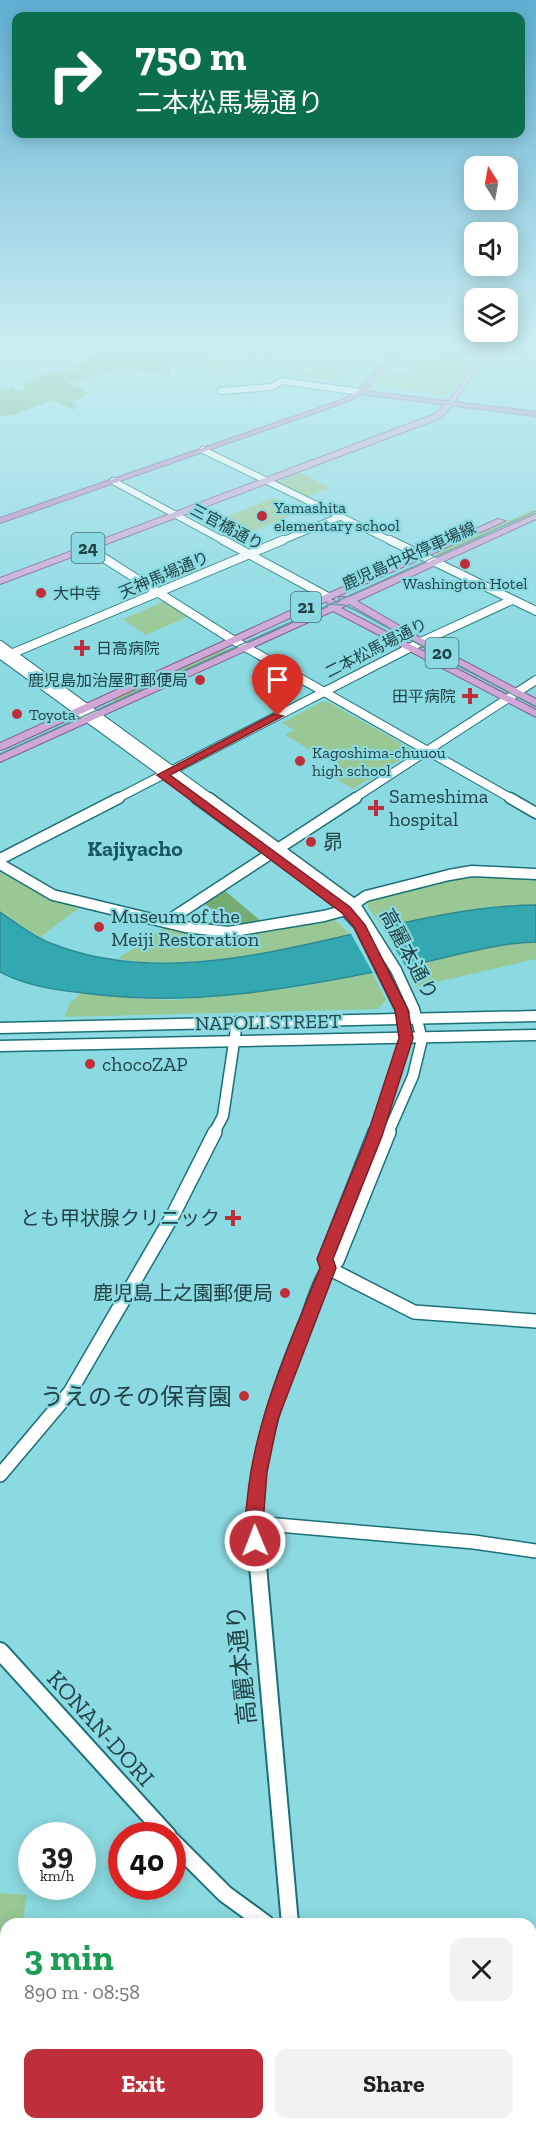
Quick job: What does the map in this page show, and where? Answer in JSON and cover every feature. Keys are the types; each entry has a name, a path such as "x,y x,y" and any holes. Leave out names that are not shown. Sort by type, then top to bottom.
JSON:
{"highway":[{"path":"0,520 225,442"}],"main road":[{"name":"24","path":"0,581 369,442"},
{"name":"鹿児島中央停車場線","path":"0,759 244,646 420,556 536,506"},
{"name":"鹿児島中央停車場線","path":"0,747 233,640 330,602 349,600 536,516"},
{"name":"20","path":"349,600 416,644 536,714"},
{"name":"20","path":"330,602 536,703"}],"street":[{"path":"203,450 536,611"},
{"name":"三官橋通り","path":"113,482 249,554 330,602"},
{"name":"天神馬場通り","path":"4,656 339,517"},
{"path":"88,548 233,640 536,813"},
{"name":"二本松馬場通り","path":"0,862 416,644 512,600"},
{"path":"0,645 4,656 92,717"},
{"path":"166,922 536,680"},
{"name":"高麗本通り","path":"92,717 172,770 350,907 364,924 397,975 417,1018 422,1038 408,1086 337,1261 328,1268 270,1419 258,1472 254,1523 289,1918"},
{"name":"高麗本通り","path":"92,717 163,775 275,851 330,897 350,907"},
{"path":"0,862 53,895 202,930 228,932 319,917 350,907 362,898 383,891 472,871 536,874"},
{"path":"319,917 333,909 330,897"},
{"name":"高麗本通り","path":"328,1268 325,1259 375,1136 406,1038 404,1018 364,924"},
{"path":"0,1028 536,1016"},
{"path":"0,1475 70,1392 173,1215 223,1116 237,1022"},
{"path":"14,1045 16,1027"},
{"name":"NAPOLI STREET","path":"0,1046 536,1035"},
{"path":"328,1268 414,1312 536,1321"},
{"path":"254,1523 474,1542 536,1551"},
{"name":"KONAN-DORI","path":"0,1651 155,1822"},
{"path":"186,1855 225,1894 258,1918"}],"green space":[{"path":"299,472 329,488 306,497 276,483"},
{"path":"273,498 300,512 253,531 226,517"},
{"path":"532,510 536,513 440,555 435,553"},
{"path":"165,601 189,616 146,635 123,619"},
{"path":"224,648 228,651 116,702 112,699"},
{"path":"321,702 328,702 415,751 353,789 327,773 337,766 285,735 294,730 282,723"},
{"path":"0,872 45,897 81,907 40,937 0,912"},
{"path":"470,876 536,879 536,905 484,907 384,928 368,908 370,900"},
{"path":"223,889 263,923 224,927 205,925 220,916 204,903"},
{"path":"334,919 351,935 264,953 205,960 146,962 117,959 164,928 200,935 238,936"},
{"path":"536,942 536,959 415,987 406,966 481,948"},
{"path":"372,973 386,1000 378,1009 65,1017 69,1004 81,993 175,1000 293,988"},
{"path":"0,1893 18,1894 18,1900 26,1900 23,1918 0,1918"}],"water":[{"path":"536,905 536,942 492,947 337,979 253,992 169,998 127,997 41,987 0,972 0,912 30,933 50,943 109,959 169,963 230,958 292,948 476,909"}],"pier":[{"path":"382,926 407,969 374,975 350,932"}],"tram line":[{"path":"331,604 536,511"},
{"path":"0,754 331,604"},
{"path":"331,604 344,605 355,610 536,707"}],"place":[{"name":"Yamashita elementary school","path":"262,516"},
{"name":"Washington Hotel","path":"465,564"},
{"name":"大中寺","path":"41,593"},
{"name":"日高病院","path":"82,648"},
{"name":"鹿児島加治屋町郵便局","path":"200,680"},
{"name":"田平病院","path":"470,696"},
{"name":"Toyota","path":"17,714"},
{"name":"Kagoshima-chuuou high school","path":"300,761"},
{"name":"Sameshima hospital","path":"376,808"},
{"name":"昴","path":"311,842"},
{"name":"Museum of the Meiji Restoration","path":"99,927"},
{"name":"chocoZAP","path":"90,1064"},
{"name":"とも甲状腺クリニック","path":"233,1218"},
{"name":"鹿児島上之園郵便局","path":"285,1293"},
{"name":"うえのその保育園","path":"244,1396"}],"district":[{"name":"Kajiyacho","path":"135,848"}],"route":[{"path":"255,1541 258,1472 270,1419 328,1268 325,1259 375,1136 406,1038 401,1010 359,925 346,910 304,876 263,849 163,775 278,716"}]}
